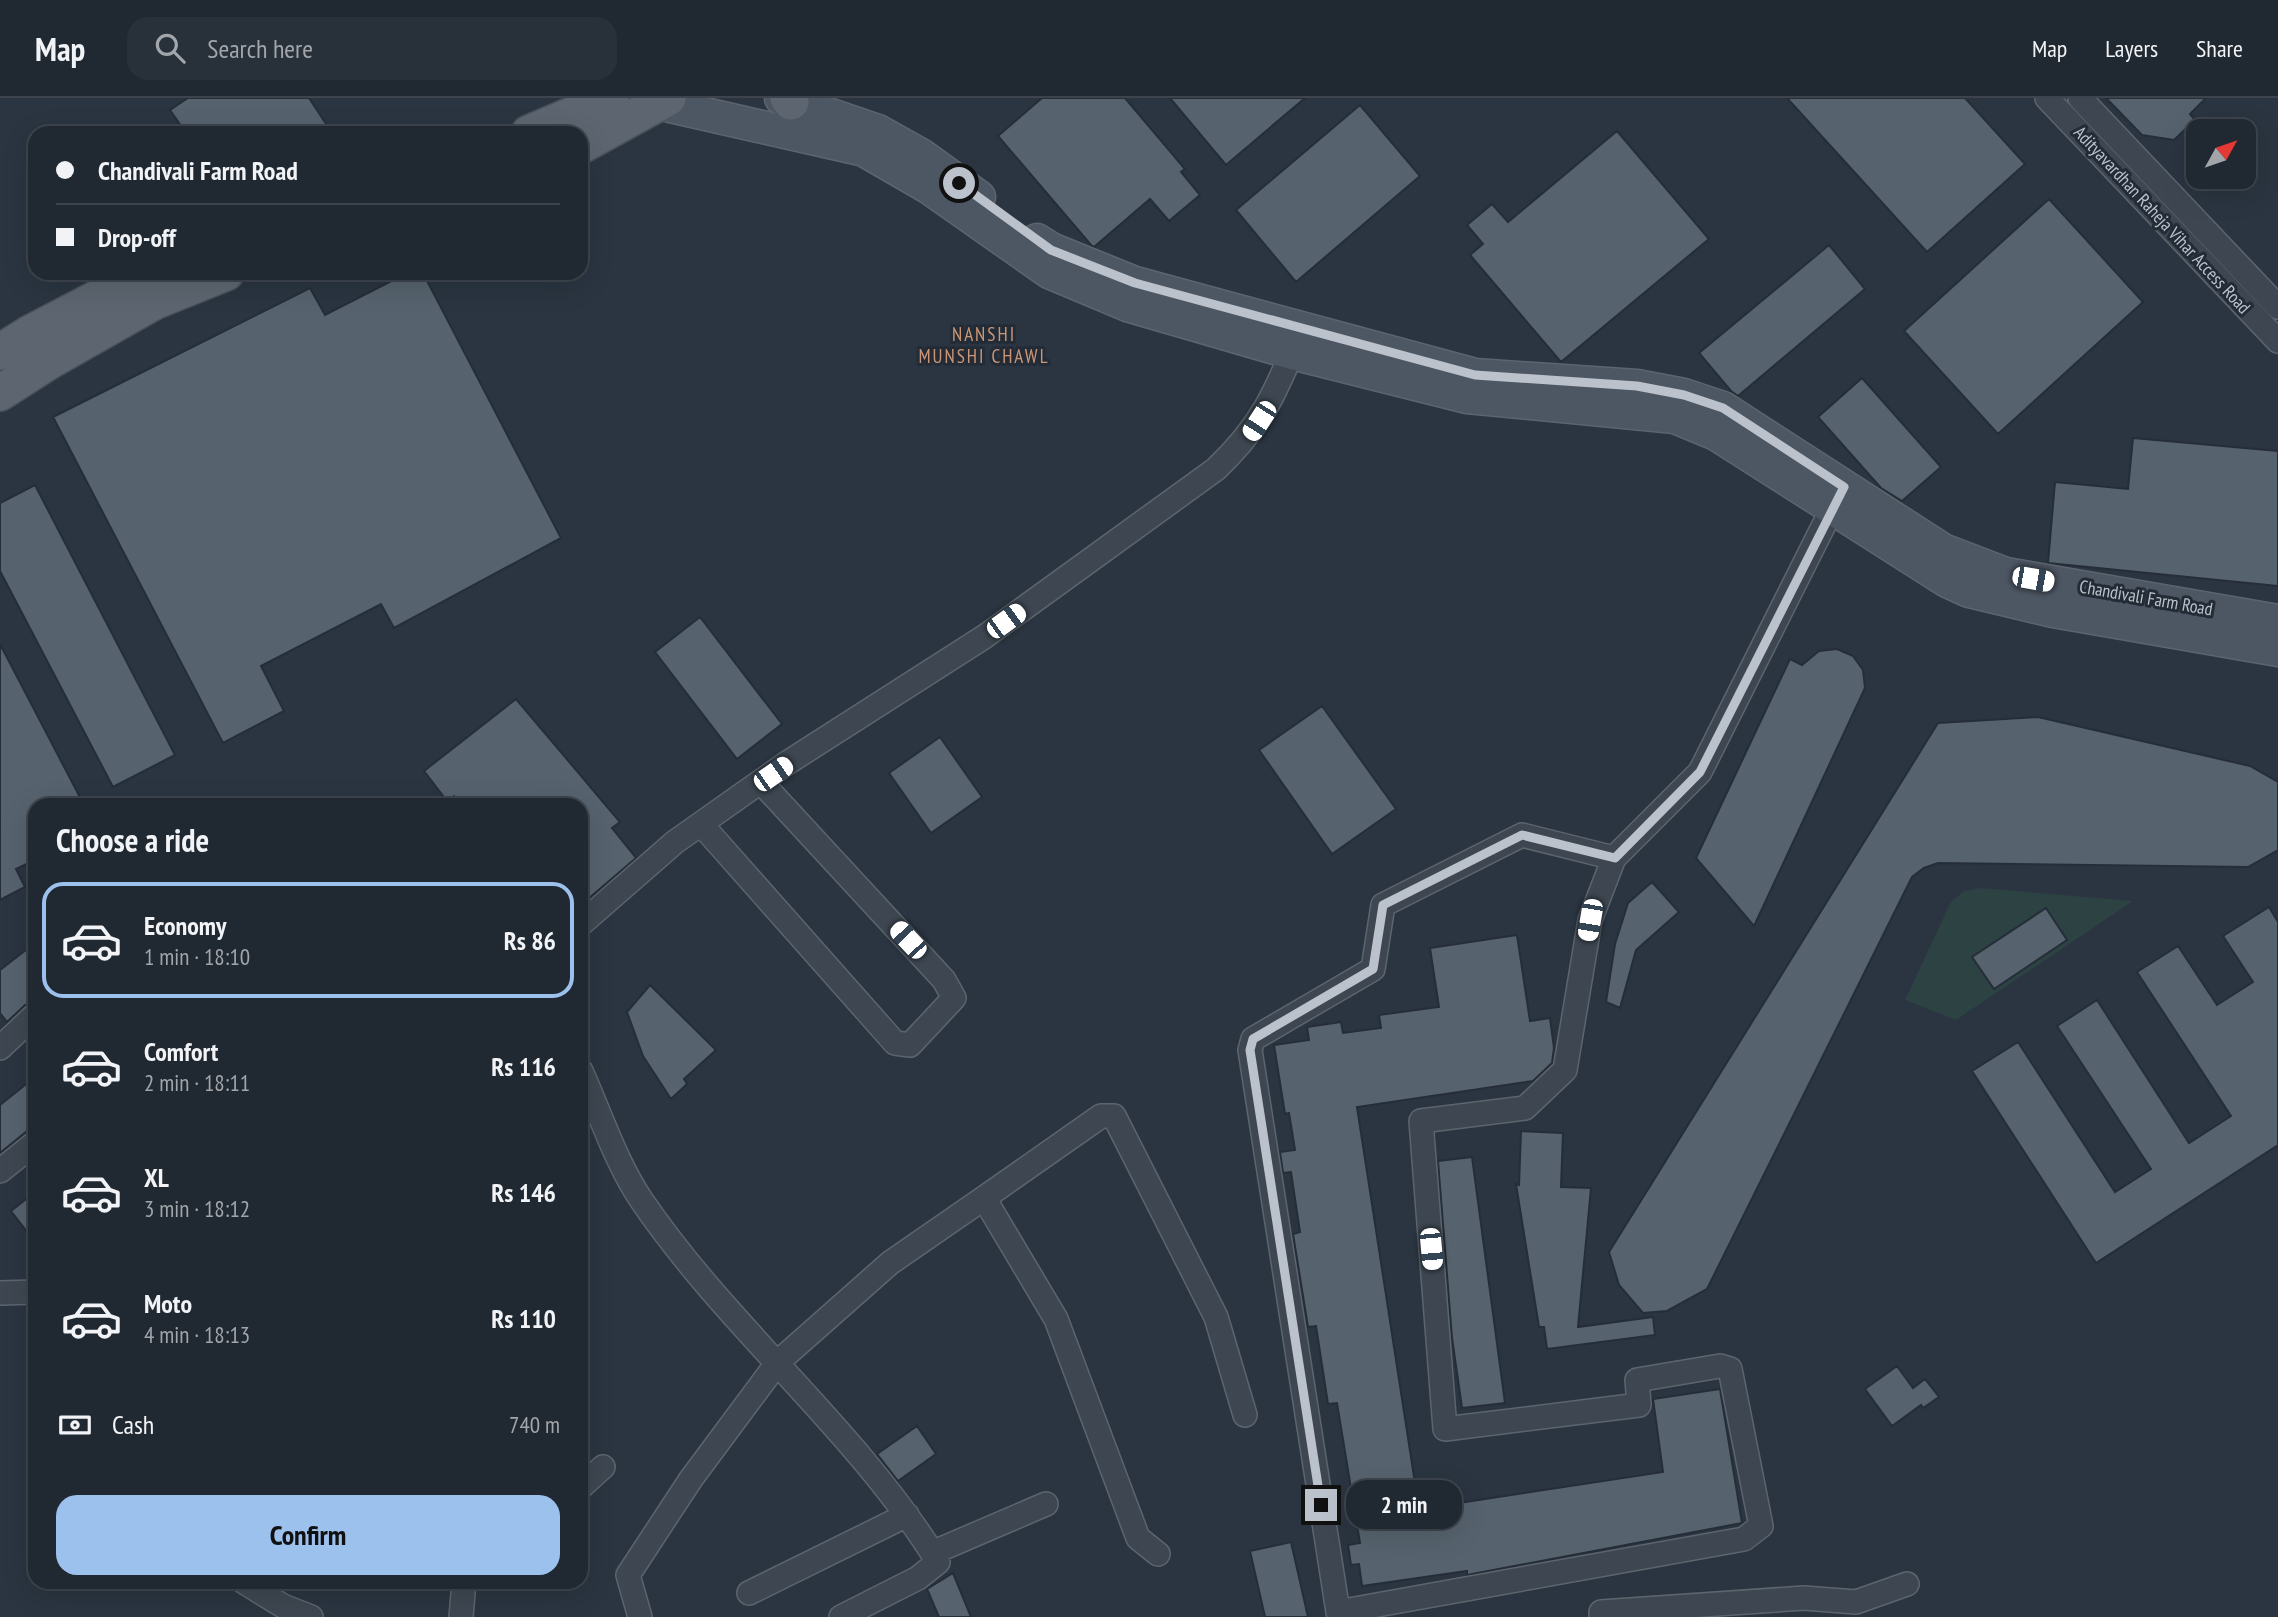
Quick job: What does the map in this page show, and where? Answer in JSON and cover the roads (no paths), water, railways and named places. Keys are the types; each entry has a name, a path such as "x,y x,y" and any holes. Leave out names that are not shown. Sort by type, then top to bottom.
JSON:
{"main road":[{"path":"545,126 611,98"},
{"path":"588,142 661,100"},
{"path":"0,352 30,333 132,280"},
{"path":"0,393 50,361 155,302 209,280"}],"street":[{"name":"Adityavardhan Raheja Vihar Access Road","path":"2047,98 2278,341"},
{"name":"Adityavardhan Raheja Vihar Access Road","path":"2080,98 2274,303"},
{"path":"661,100 864,150 1010,232"},
{"path":"787,100 889,137 921,155 1010,232 1049,272 1130,306 1297,342 1467,397 1675,417 1726,425 1838,498 1947,581 1969,591 2053,611 2278,650"},
{"path":"2252,314 2274,303"},
{"path":"588,918 675,842 761,782 984,637 1216,469 1246,440 1271,402 1297,342"},
{"path":"1615,858 1522,835 1510,841 1383,905 1373,969 1253,1039 1250,1050 1338,1612 1744,1539 1761,1526 1730,1369 1720,1366 1637,1380 1639,1405 1445,1429 1421,1121 1525,1108 1564,1070 1590,920 1615,858 1700,772 1838,498"},
{"name":"Chandivali Farm Road","path":"1838,498 1943,550 2006,574 2278,621"},
{"path":"701,824 895,1043 910,1045 954,998 944,980 761,782"},
{"path":"0,1048 28,1022"},
{"path":"588,1086 640,1199 742,1326 778,1362 907,1514 938,1563 918,1578 841,1617"},
{"path":"640,1617 628,1575 691,1479 778,1362 890,1263 1101,1116 1114,1115 1216,1317 1245,1415"},
{"path":"0,1171 28,1149"},
{"path":"984,1198 1056,1319 1138,1538 1158,1554"},
{"path":"0,1293 28,1292"},
{"path":"588,1480 603,1466"},
{"path":"932,1553 1046,1504"},
{"path":"749,1593 907,1514"},
{"path":"1601,1617 1601,1612 1804,1598 1856,1602 1907,1584"},
{"path":"256,1589 282,1605 311,1617"},
{"path":"461,1617 463,1589"}],"district":[{"name":"NANSHI MUNSHI CHAWL","path":"984,345"}]}
